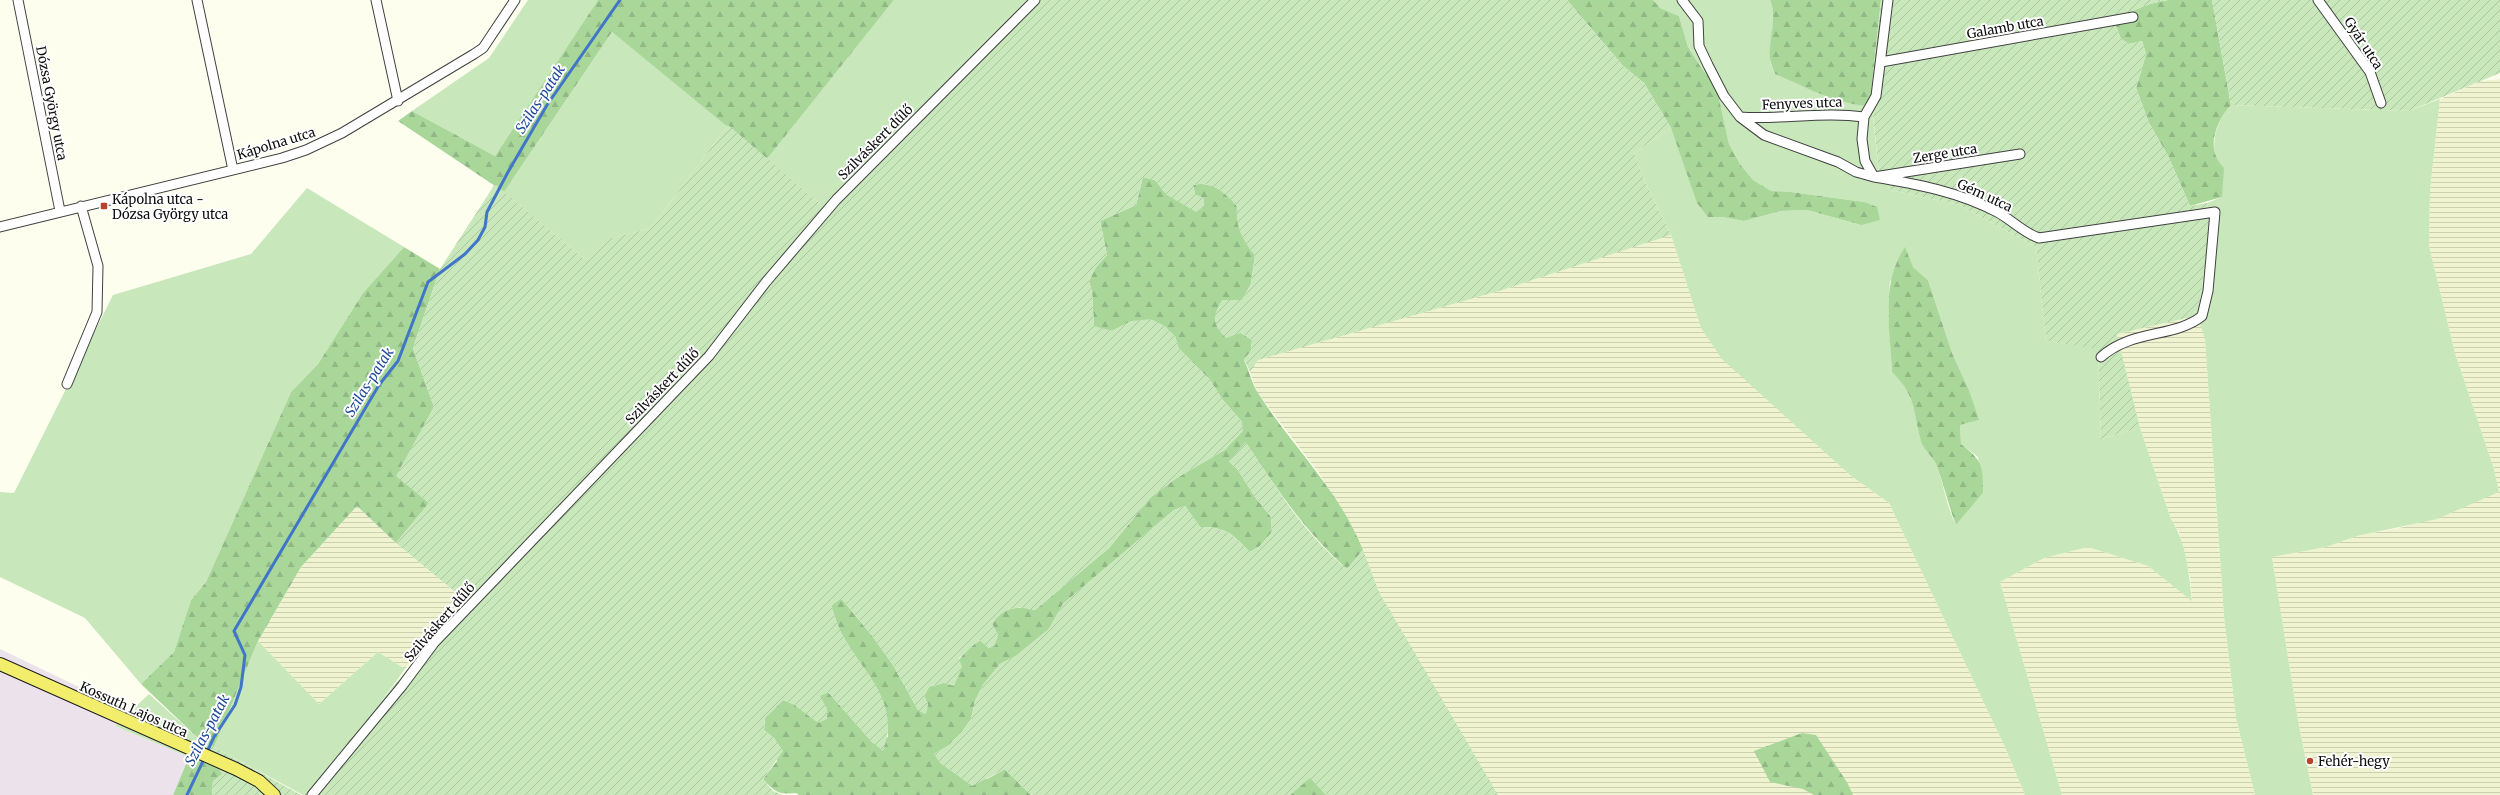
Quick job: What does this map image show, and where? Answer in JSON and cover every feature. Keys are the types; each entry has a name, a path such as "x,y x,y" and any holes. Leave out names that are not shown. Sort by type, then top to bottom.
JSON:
{"main road":[{"name":"Kossuth Lajos utca","path":"0,664 259,781 274,795"}],"street":[{"name":"Dózsa György utca","path":"18,0 60,210"},
{"path":"197,0 234,170"},
{"path":"376,0 398,101"},
{"name":"Kápolna utca","path":"0,227 60,210 282,158 326,142 398,101 483,48 515,0"},
{"name":"Szilváskert dűlő","path":"312,795 402,686 434,643 709,356 816,222 902,132 1035,0"},
{"name":"Fenyves utca","path":"1682,0 1698,21 1699,46 1708,65 1724,96 1740,117 1764,135 1838,162 1856,172 1874,178"},
{"path":"1874,178 1865,161 1862,139 1864,117 1876,96 1890,0"},
{"name":"Gyár utca","path":"2318,0 2370,72 2381,103"},
{"name":"Galamb utca","path":"1881,62 2133,17"},
{"name":"Fenyves utca","path":"1740,117 1772,119 1831,114 1864,117"},
{"name":"Zerge utca","path":"1874,178 2020,154"},
{"name":"Gém utca","path":"1874,178 1937,188 1972,200 1998,212 2028,233 2039,238 2214,212 2208,291 2202,316 2186,324 2128,340 2111,348 2101,357"},
{"path":"67,384 97,312 98,266 81,206"}],"shaded area":[{"path":"0,649 129,711 115,726 189,757 173,795 0,795"}],"green space":[{"path":"528,0 598,0 495,156 412,111 489,58"},
{"path":"598,0 894,0 767,159 612,32 504,192 398,121 412,111 495,156"},
{"path":"894,0 1026,0 818,202 767,159"},
{"path":"1026,0 1567,0 1623,66 1644,83 1671,128 1634,153 1646,184 1671,235 1502,290 1258,360 1250,372 1244,359 1251,351 1252,340 1241,333 1226,338 1218,329 1215,320 1216,311 1222,300 1242,300 1251,284 1255,255 1246,244 1240,232 1237,220 1237,206 1223,192 1212,186 1206,184 1193,185 1195,194 1204,198 1204,206 1196,212 1167,195 1155,180 1143,177 1136,205 1100,221 1107,255 1096,267 1089,281 1092,292 1094,326 1112,331 1132,321 1151,319 1165,326 1175,336 1179,348 1210,380 1222,399 1242,422 1243,431 1226,449 1175,479 1151,497 1109,548 1035,610 1016,608 1000,614 992,624 998,635 995,646 989,648 979,640 959,658 962,667 954,686 943,683 929,687 924,696 928,705 926,715 918,710 893,665 873,637 841,598 831,606 842,634 871,678 884,704 888,718 887,734 883,751 873,743 828,692 820,696 827,709 827,719 818,723 793,704 783,700 765,718 764,730 775,739 783,751 763,779 773,791 783,795 303,795 465,600 396,543 429,503 396,476 434,407 413,348 440,269 495,184 584,259 600,241 651,228 728,125 818,202"},
{"path":"1567,0 1653,0 1660,8 1679,16 1688,47 1702,69 1716,85 1729,144 1740,164 1753,180 1771,191 1791,192 1864,202 1877,207 1880,220 1861,225 1807,210 1781,211 1744,221 1722,217 1708,217 1697,203 1671,128 1644,83 1623,66"},
{"path":"1653,0 1770,0 1773,21 1770,58 1775,74 1872,106 1879,175 1891,190 1959,205 2036,247 2046,341 2098,348 2101,439 2140,428 2171,519 2180,538 2188,569 2192,601 2148,566 2088,547 2044,558 2000,582 2062,795 2025,795 2005,747 1889,503 1850,475 1722,359 1701,328 1671,235 1646,184 1634,153 1671,128 1688,173 1708,217 1722,217 1744,221 1781,211 1807,210 1861,225 1864,202 1791,192 1770,191 1753,180 1740,164 1729,144 1716,85 1702,69 1688,47 1679,16 1660,8","holes":["1913,267 1928,280 1952,353 1969,390 1978,420 1960,425 1961,444 1978,457 1983,493 1956,525 1936,464 1922,443 1910,397 1906,389 1892,372 1888,310 1890,281"]},
{"path":"1770,0 1881,0 1871,93 1872,106 1859,105 1834,99 1775,74 1770,59 1773,14"},
{"path":"1881,0 2168,0 2153,3 2140,8 2127,14 2115,24 2121,39 2129,44 2142,41 2146,54 2136,88 2149,123 2168,156 2190,206 2207,203 2210,231 2199,307 2191,317 2117,334 2140,428 2101,439 2098,349 2046,341 2036,247 1959,205 1891,190 1879,175 1871,93"},
{"path":"2168,0 2212,0 2231,105 2220,120 2214,136 2215,153 2218,161 2224,168 2222,197 2190,206 2168,156 2149,123 2136,88 2146,54 2142,41 2129,44 2121,39 2115,24 2127,14 2140,8 2153,3"},
{"path":"2212,0 2500,0 2500,73 2409,111 2231,105"},
{"path":"612,32 728,125 651,228 601,241 584,259 504,192"},
{"path":"2500,79 2500,795 2313,795 2299,726 2272,557 2326,547 2357,536 2404,527 2499,492 2494,469 2455,353 2429,246 2430,190 2440,99 2481,81"},
{"path":"2440,99 2430,190 2429,246 2455,353 2494,469 2499,492 2437,519 2357,536 2326,547 2272,557 2299,726 2313,795 2255,795 2236,718 2224,616 2205,339 2200,324 2191,317 2199,307 2210,231 2207,203 2222,197 2214,149 2217,127 2231,105 2409,111"},
{"path":"1143,177 1155,180 1167,195 1195,194 1193,185 1205,184 1218,188 1234,201 1240,214 1244,236 1249,248 1255,255 1251,284 1242,300 1241,333 1252,340 1251,351 1244,360 1258,393 1271,413 1328,488 1353,528 1363,550 1347,569 1318,540 1292,509 1246,443 1229,461 1238,470 1255,497 1271,517 1272,532 1260,546 1250,552 1238,540 1223,530 1217,528 1200,527 1185,506 1174,510 1063,604 1049,629 1016,656 1000,664 983,685 975,701 971,719 962,732 948,746 934,754 987,779 1005,769 1031,795 799,795 796,793 777,792 763,779 777,761 775,739 764,730 765,718 783,700 793,704 827,709 819,696 828,692 873,743 888,737 887,721 880,695 868,673 842,634 831,606 841,598 873,637 893,665 918,710 928,705 924,696 929,687 943,683 959,659 974,644 980,640 989,648 998,635 992,624 1000,614 1016,608 1035,610 1109,548 1151,497 1175,479 1226,449 1242,422 1222,399 1210,380 1178,348 1175,336 1132,321 1112,331 1094,327 1092,292 1089,281 1096,267 1107,255 1100,221 1136,205"},
{"path":"307,188 404,247 363,293 318,364 291,392 206,582 191,600 174,652 141,684 85,618 0,577 0,492 14,493 113,295 251,254"},
{"path":"1671,235 1701,328 1762,394 1850,475 1889,503 2005,747 2025,795 1498,795 1494,791 1379,592 1357,536 1319,473 1257,392 1250,372 1258,360 1502,290"},
{"path":"404,247 440,269 413,348 434,407 397,476 429,503 396,543 357,506 301,567 258,641 214,747 198,738 141,684 174,652 191,600 206,582 291,392 318,364 363,293"},
{"path":"1905,247 1913,267 1928,280 1952,353 1969,390 1979,420 1960,425 1961,444 1978,460 1983,476 1983,493 1956,525 1936,464 1922,444 1910,397 1906,389 1892,372 1888,308 1889,292 1897,261"},
{"path":"2191,317 2200,324 2205,338 2224,616 2236,718 2255,795 2062,795 2000,582 2044,558 2088,547 2148,566 2192,600 2190,577 2179,532 2171,519 2140,428 2117,334"},
{"path":"1246,442 1268,476 1304,526 1317,541 1347,569 1363,550 1379,592 1498,795 1326,795 1310,778 1290,795 1031,795 1005,769 972,786 940,763 934,754 948,746 962,732 971,719 975,701 983,685 1000,664 1016,656 1049,629 1063,604 1174,510 1185,506 1200,527 1217,528 1223,530 1238,540 1250,552 1260,546 1272,532 1271,517 1255,497 1238,470 1229,461"},
{"path":"357,506 396,543 465,600 405,669 378,652 319,704 258,641 301,567"},
{"path":"258,641 319,704 378,652 405,669 358,733 303,795 214,747"},
{"path":"149,694 198,738 189,757 115,726"},
{"path":"1802,733 1816,735 1848,784 1853,795 1814,795 1803,789 1770,782 1754,751"},
{"path":"198,738 301,795 212,795 213,781 222,774 217,767 189,757"},
{"path":"189,757 217,767 223,774 213,781 212,795 173,795"},
{"path":"1310,777 1326,795 1290,795"}],"waterway":[{"name":"Szilas-patak","path":"206,754 214,737 235,705 241,687 245,655 234,631 379,385 398,361 428,282 465,254 478,240 485,227 487,212 508,172 547,105 620,0"},
{"name":"Szilas-patak","path":"187,795 204,759"}],"place":[{"name":"Kápolna utca - Dózsa György utca","path":"104,206"},
{"name":"Fehér-hegy","path":"2310,761"}]}
